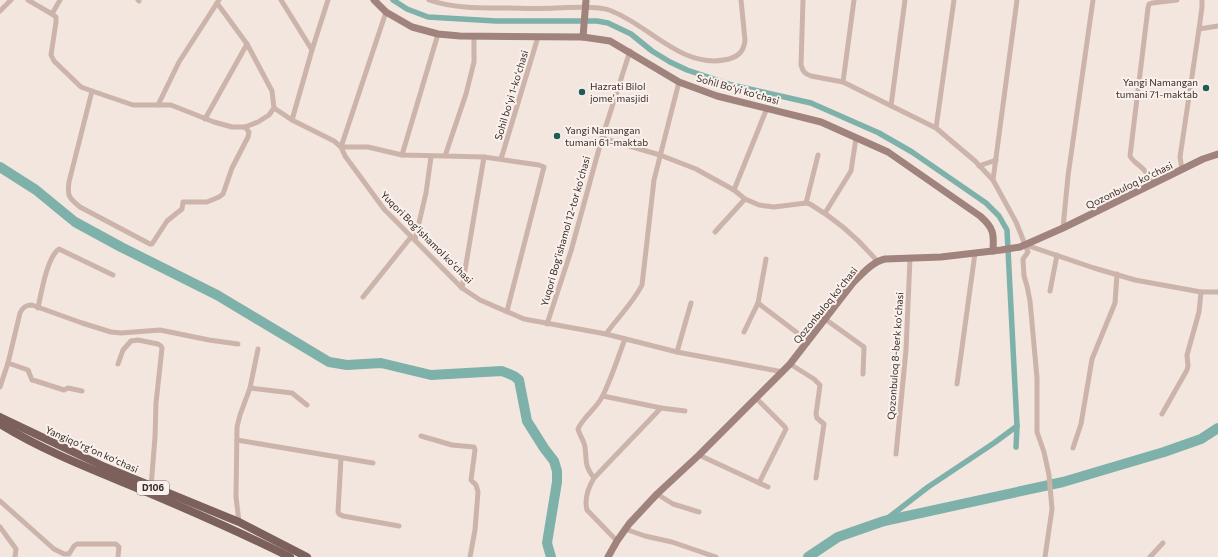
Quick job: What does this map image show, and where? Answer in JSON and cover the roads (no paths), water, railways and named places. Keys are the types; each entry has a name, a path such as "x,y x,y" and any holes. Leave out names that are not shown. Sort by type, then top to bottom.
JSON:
{"main road":[{"name":"Sohil Boʻyi koʻchasi","path":"374,0 386,12 412,27 438,34 538,37 584,35 610,41 630,51 679,82 717,96 821,122 888,152 980,216 989,224 992,230 997,251"},
{"path":"584,35 586,6"},
{"name":"Qozonbuloq koʻchasi","path":"608,557 625,529 657,494 783,372 856,280 877,261 885,259 941,257 997,251 1023,246 1218,154"},
{"name":"Yangiqoʻrgʻon koʻchasi","path":"0,416 55,444 151,487 239,522 307,557"},
{"name":"Yangiqoʻrgʻon koʻchasi","path":"0,424 28,440 238,532 285,556"}],"street":[{"path":"0,11 11,0"},
{"path":"28,0 56,17 51,55 54,61 80,87 133,105 158,105 172,105 205,119 232,127 245,127 264,120 274,108 272,91 247,44 218,2 179,62 158,105"},
{"path":"52,14 60,0"},
{"path":"281,0 312,50"},
{"path":"292,120 328,0"},
{"path":"428,0 469,8 542,9 586,6 608,9 630,19 673,49 690,56 716,61 737,56 745,47 741,0"},
{"path":"803,0 802,71 811,76 843,82 936,128 993,180 1016,222 1023,246 1028,252 1023,259 1023,265 1030,301 1037,378 1037,432 1044,452 1049,475 1052,509 1045,557"},
{"path":"843,82 854,0"},
{"path":"890,106 905,0"},
{"path":"936,128 954,0"},
{"path":"993,180 1017,0"},
{"path":"1063,228 1068,176 1093,0"},
{"path":"1152,185 1145,170 1130,156 1148,8 1149,4 1152,2 1177,0"},
{"path":"1182,170 1180,157 1202,0"},
{"path":"386,12 341,147 368,147 402,155 431,157 484,157 540,165 544,167 506,311"},
{"path":"1199,29 1218,26"},
{"path":"402,155 438,34"},
{"path":"446,156 466,94 474,62 474,36"},
{"name":"Sohil boʻyi 1-koʻchasi","path":"502,159 538,37"},
{"path":"205,119 247,44"},
{"name":"Yuqori Bogʻishamol 12-tor koʻchasi","path":"547,324 571,250 602,138 630,51"},
{"path":"606,334 627,306 635,298 642,285 653,187 679,82"},
{"path":"92,91 69,182 68,195 80,207 150,244 152,244 167,221 182,209 183,202 207,202 223,194 232,168 248,137 249,132 245,127"},
{"name":"Yuqori Bogʻishamol koʻchasi","path":"274,108 292,120 334,141 341,147 345,156 384,209 462,288 480,300 524,319 606,334 677,352 783,372"},
{"path":"734,190 767,108"},
{"path":"602,138 660,155 696,169 734,190 745,199 759,205 774,207 806,203 838,222 864,245 877,261"},
{"path":"825,213 851,170 856,138"},
{"path":"806,203 818,155"},
{"path":"363,297 413,238 426,193 431,157"},
{"path":"462,288 484,157"},
{"path":"979,166 996,160"},
{"path":"715,232 745,199"},
{"path":"1023,246 1058,255 1135,280 1201,292 1218,292"},
{"path":"38,308 49,265 54,253 59,249 113,275"},
{"path":"957,384 974,253"},
{"path":"1050,291 1058,255"},
{"path":"744,332 758,303 766,259"},
{"name":"Qozonbuloq 8-berk koʻchasi","path":"896,454 906,350 910,259"},
{"path":"1072,448 1081,424 1092,359 1115,303 1117,274"},
{"path":"1162,414 1187,370 1187,355 1199,312 1201,292"},
{"path":"677,352 691,303"},
{"path":"758,303 808,341"},
{"path":"0,387 22,309 28,305 32,305 111,332 121,333 160,330 238,344"},
{"path":"825,319 864,347 864,374"},
{"path":"594,478 588,470 585,462 585,447 578,429 580,424 597,406 603,396 625,339"},
{"path":"118,364 123,350 131,341 138,340 161,346 162,358 156,403 151,487"},
{"path":"239,522 236,497 237,440 240,415 250,388 258,349"},
{"path":"8,363 28,370 32,380 64,390 68,388 82,391"},
{"path":"790,364 814,379 820,385 816,414 824,424 816,478"},
{"path":"250,388 292,394 307,405"},
{"path":"603,396 661,408 685,411"},
{"path":"756,398 785,426 786,429 759,483"},
{"path":"617,540 587,510 586,498 590,485 594,478 661,408"},
{"path":"421,436 452,444 474,447 475,450 471,480 476,485 478,492 475,530 470,557"},
{"path":"237,440 373,464"},
{"path":"699,455 768,487"},
{"path":"341,458 339,514 342,516 399,526"},
{"path":"657,494 673,504 699,512"},
{"path":"0,501 54,549 64,554 69,554 77,544 116,544 119,547 118,557"},
{"path":"0,527 16,549 15,557"},
{"path":"625,529 645,536 672,542 716,557"},
{"path":"1150,557 1163,544"}],"waterway":[{"path":"393,0 407,9 428,17 496,21 597,21 608,23 631,34 652,51 687,70 732,85 811,103 879,133 912,152 986,203 999,216 1007,230 1017,426 1016,447"},
{"path":"0,167 36,190 75,222 121,247 217,295 329,362 347,365 381,363 431,375 502,371 514,376 519,380 527,421 554,461 557,471 557,482 547,543 551,557"},
{"path":"884,521 928,487 1017,426"},
{"path":"808,557 838,537 884,521 1063,482 1164,452 1201,439 1218,428"}],"place":[{"name":"Yangi Namangan tumani 71-maktab","path":"1206,88"},
{"name":"Hazrati Bilol jome’ masjidi","path":"582,92"},
{"name":"Yangi Namangan tumani 61-maktab","path":"557,136"}]}
